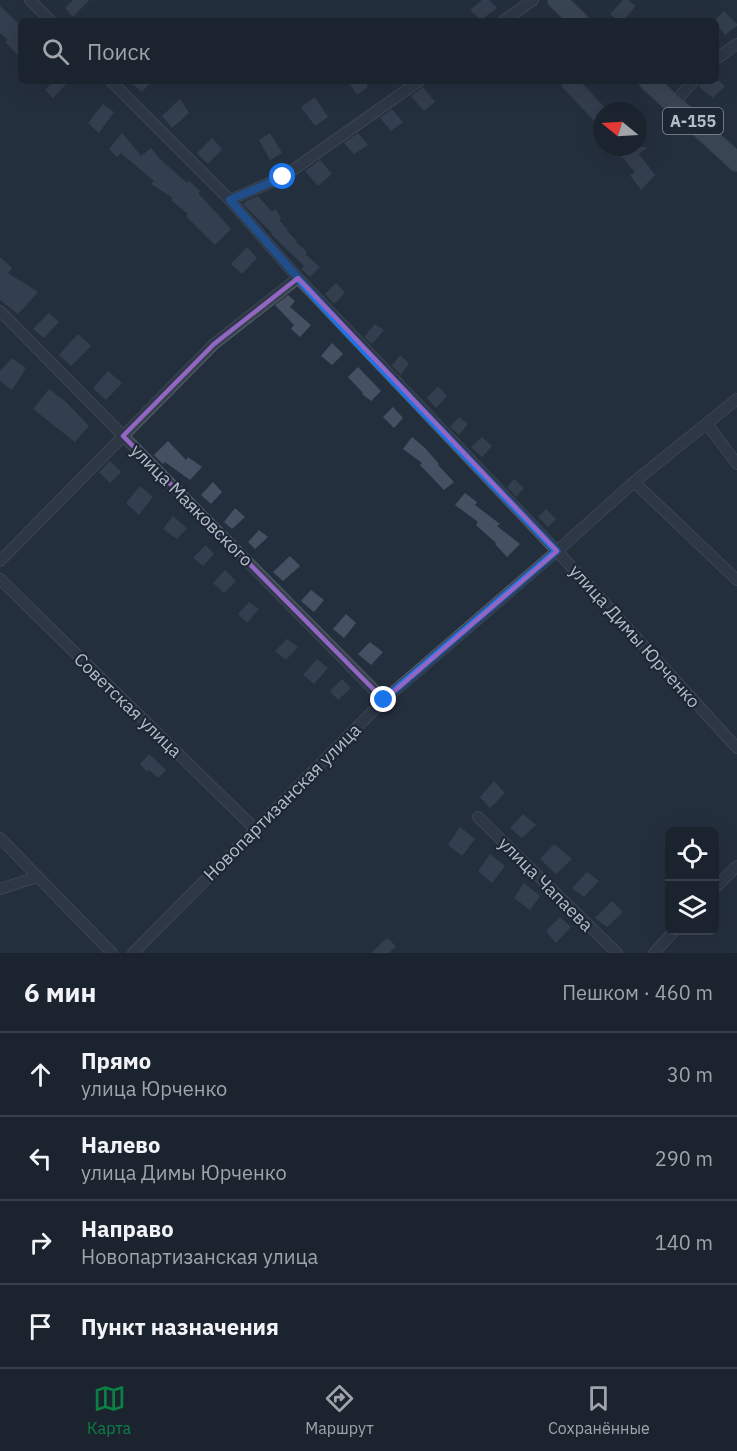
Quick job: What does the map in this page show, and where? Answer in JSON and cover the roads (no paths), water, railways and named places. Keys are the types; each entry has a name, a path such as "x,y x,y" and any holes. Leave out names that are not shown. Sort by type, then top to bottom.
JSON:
{"main road":[{"path":"557,0 576,18"},
{"name":"А-155","path":"651,84 737,162"}],"street":[{"path":"30,0 48,18"},
{"path":"507,18 533,0"},
{"path":"719,57 737,44"},
{"name":"улица Димы Юрченко","path":"114,84 230,200 298,278 557,551 737,748"},
{"path":"230,200 283,177 415,84"},
{"path":"673,103 691,84"},
{"path":"0,561 214,344 298,278"},
{"name":"улица Маяковского","path":"0,311 384,700"},
{"name":"Новопартизанская улица","path":"133,953 384,700 634,482 737,399"},
{"path":"707,424 737,464"},
{"path":"634,482 737,580"},
{"name":"Советская улица","path":"0,579 256,830"},
{"name":"улица Чапаева","path":"478,817 615,952"},
{"path":"0,838 112,953"},
{"path":"719,884 737,866"},
{"path":"0,889 37,877"},
{"path":"654,953 670,935"}]}
